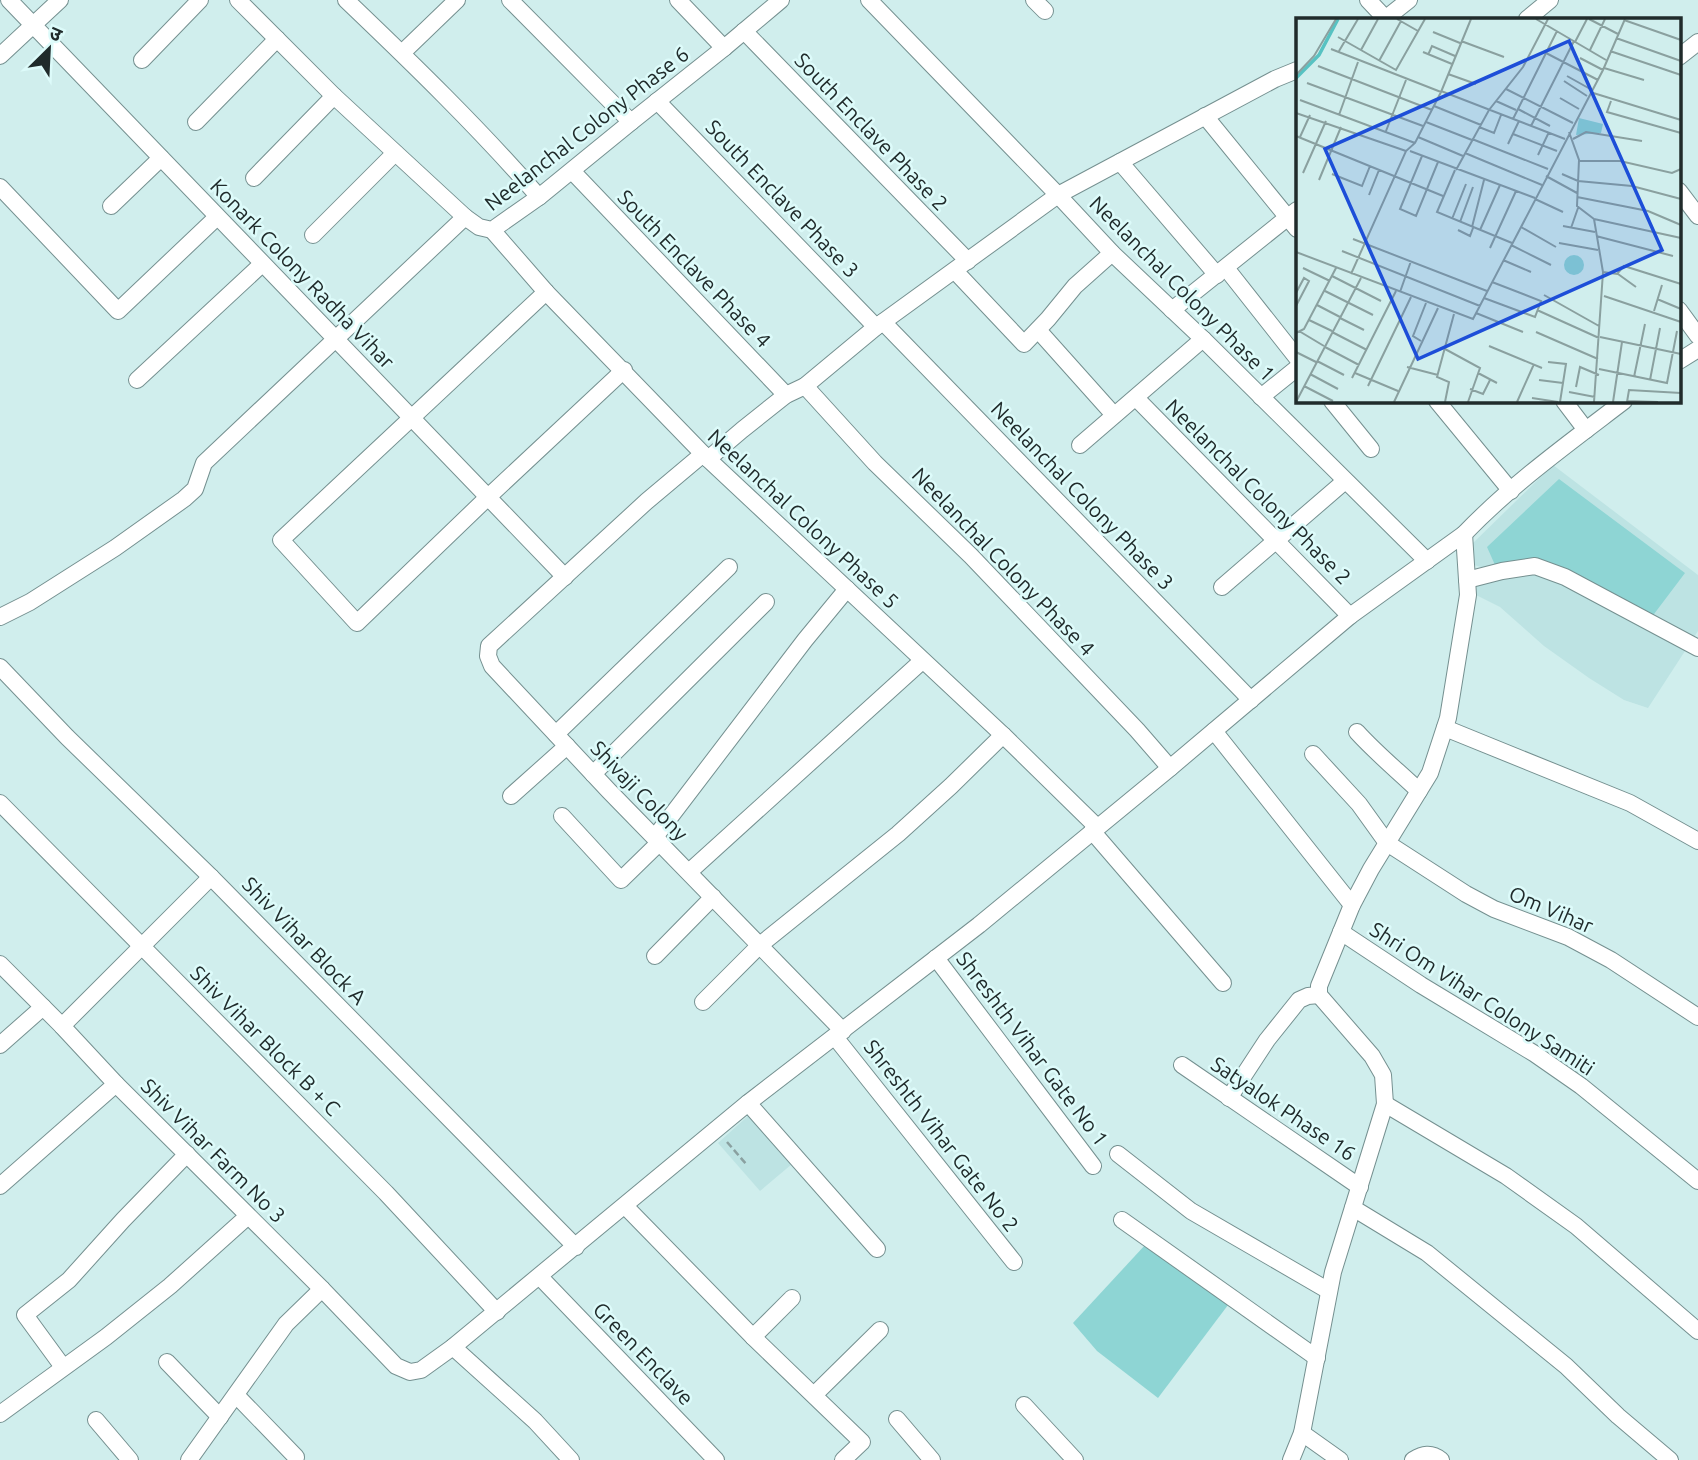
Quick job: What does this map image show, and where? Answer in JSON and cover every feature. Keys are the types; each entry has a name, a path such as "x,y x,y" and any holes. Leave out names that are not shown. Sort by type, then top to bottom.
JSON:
{"street":[{"name":"Konark Colony Radha Vihar","path":"9,0 565,577"},
{"path":"0,56 60,0"},
{"path":"142,60 200,0"},
{"path":"237,0 464,218"},
{"path":"346,0 402,54 539,197"},
{"path":"402,54 457,0"},
{"path":"510,0 631,122"},
{"path":"678,0 724,48"},
{"name":"Neelanchal Colony Phase 6","path":"0,617 30,602 116,548 184,499 195,489 204,463 464,218 479,228 492,230 572,171 781,0"},
{"name":"Neelanchal Colony Phase 1","path":"869,0 1112,253 1203,339 1427,561"},
{"path":"1368,0 1384,18"},
{"path":"1386,18 1409,0"},
{"path":"1534,17 1550,0"},
{"name":"South Enclave Phase 2","path":"744,32 961,266 1024,344 1038,330"},
{"path":"196,122 277,39"},
{"path":"1680,56 1698,42"},
{"name":"Shivaji Colony","path":"839,1034 760,945 492,666 488,656 489,646 647,501 1058,195 1275,79 1296,70"},
{"path":"254,178 334,96"},
{"name":"South Enclave Phase 3","path":"657,101 880,325"},
{"path":"1172,310 1294,219 1205,116"},
{"path":"313,235 395,153"},
{"path":"111,206 161,158"},
{"path":"1119,162 1221,271 1296,357"},
{"name":"South Enclave Phase 4","path":"572,171 786,395"},
{"path":"0,187 118,311 217,216"},
{"path":"1680,192 1698,216"},
{"name":"Neelanchal Colony Phase 5","path":"492,230 546,292 706,456 1003,735 1095,829 1223,982"},
{"path":"1112,253 1074,286 1038,330 1114,415"},
{"path":"137,380 262,264"},
{"path":"546,292 281,540 357,623 624,370"},
{"path":"1680,311 1698,335"},
{"name":"Neelanchal Colony Phase 3","path":"880,325 1251,700"},
{"path":"1080,445 1203,339"},
{"path":"1261,397 1296,369"},
{"name":"Neelanchal Colony Phase 4","path":"804,386 876,463 989,575 1170,768"},
{"name":"Neelanchal Colony Phase 2","path":"1136,398 1350,616"},
{"path":"1333,402 1371,449"},
{"path":"1438,402 1511,491"},
{"path":"1565,402 1586,430"},
{"path":"571,1460 535,1420 453,1347 748,1103 979,925 1350,616 1464,534 1546,460 1623,402"},
{"path":"1222,587 1345,481"},
{"path":"1291,1460 1301,1433 1333,1272 1385,1104 1383,1075 1372,1056 1319,995 1320,986 1352,905 1430,773 1445,728 1468,595 1464,534"},
{"path":"1467,580 1535,566 1565,577 1698,648"},
{"path":"556,734 729,567"},
{"path":"562,816 621,880 657,840 805,640 848,589"},
{"path":"593,774 766,602"},
{"path":"689,872 922,661"},
{"name":"Shiv Vihar Block A","path":"0,667 576,1247"},
{"path":"1445,728 1630,803 1698,841"},
{"path":"1214,731 1352,905"},
{"path":"1357,732 1419,791"},
{"path":"704,1002 760,945 898,834 1003,735"},
{"path":"511,796 567,747"},
{"path":"1313,754 1359,804 1387,843"},
{"name":"Shiv Vihar Block B + C","path":"0,803 386,1194 497,1311"},
{"name":"Om Vihar","path":"1387,843 1494,909 1568,937 1611,960 1698,1017"},
{"path":"62,1026 211,877"},
{"path":"655,956 713,897"},
{"name":"Shri Om Vihar Colony Samiti","path":"1341,932 1581,1086 1698,1181"},
{"name":"Shreshth Vihar Gate No 1","path":"936,958 1093,1166"},
{"name":"Shiv Vihar Farm No 3","path":"0,964 396,1366 410,1372 421,1370 453,1347"},
{"path":"1229,1098 1267,1040 1299,1000 1319,995"},
{"path":"0,1045 43,1007"},
{"name":"Shreshth Vihar Gate No 2","path":"839,1034 1014,1262"},
{"name":"Satyalok Phase 16","path":"1182,1065 1360,1187"},
{"path":"0,1186 116,1084"},
{"path":"748,1103 877,1249"},
{"path":"1385,1104 1507,1176 1576,1226 1698,1331"},
{"path":"63,1367 25,1315 69,1280 187,1154"},
{"path":"1118,1154 1191,1211 1329,1291"},
{"path":"625,1206 753,1337 862,1442 843,1460"},
{"path":"1353,1208 1427,1253 1566,1366 1618,1416 1670,1460"},
{"path":"0,1413 106,1337 170,1286 248,1216"},
{"path":"1122,1220 1317,1358"},
{"name":"Green Enclave","path":"540,1277 716,1460"},
{"path":"189,1460 286,1324 322,1289"},
{"path":"753,1337 792,1298"},
{"path":"814,1395 880,1330"},
{"path":"167,1362 220,1417"},
{"path":"236,1395 296,1457"},
{"path":"1024,1405 1075,1460"},
{"path":"897,1419 932,1460"},
{"path":"96,1420 130,1460"},
{"path":"1301,1433 1340,1460"},
{"path":"1413,1460 1426,1454 1435,1455 1441,1460"}],"path":[{"path":"716,1129 747,1165"}],"shaded area":[{"path":"1553,465 1698,575 1698,631 1648,708 1624,700 1589,678 1544,646 1500,607 1476,595 1476,585 1482,576 1481,567 1474,565 1472,544"},
{"path":"1559,479 1685,573 1648,622 1557,566 1495,565 1487,547"},
{"path":"749,1115 792,1164 760,1191 718,1143"},
{"path":"1146,1244 1228,1305 1158,1398 1097,1351 1073,1323"}]}
